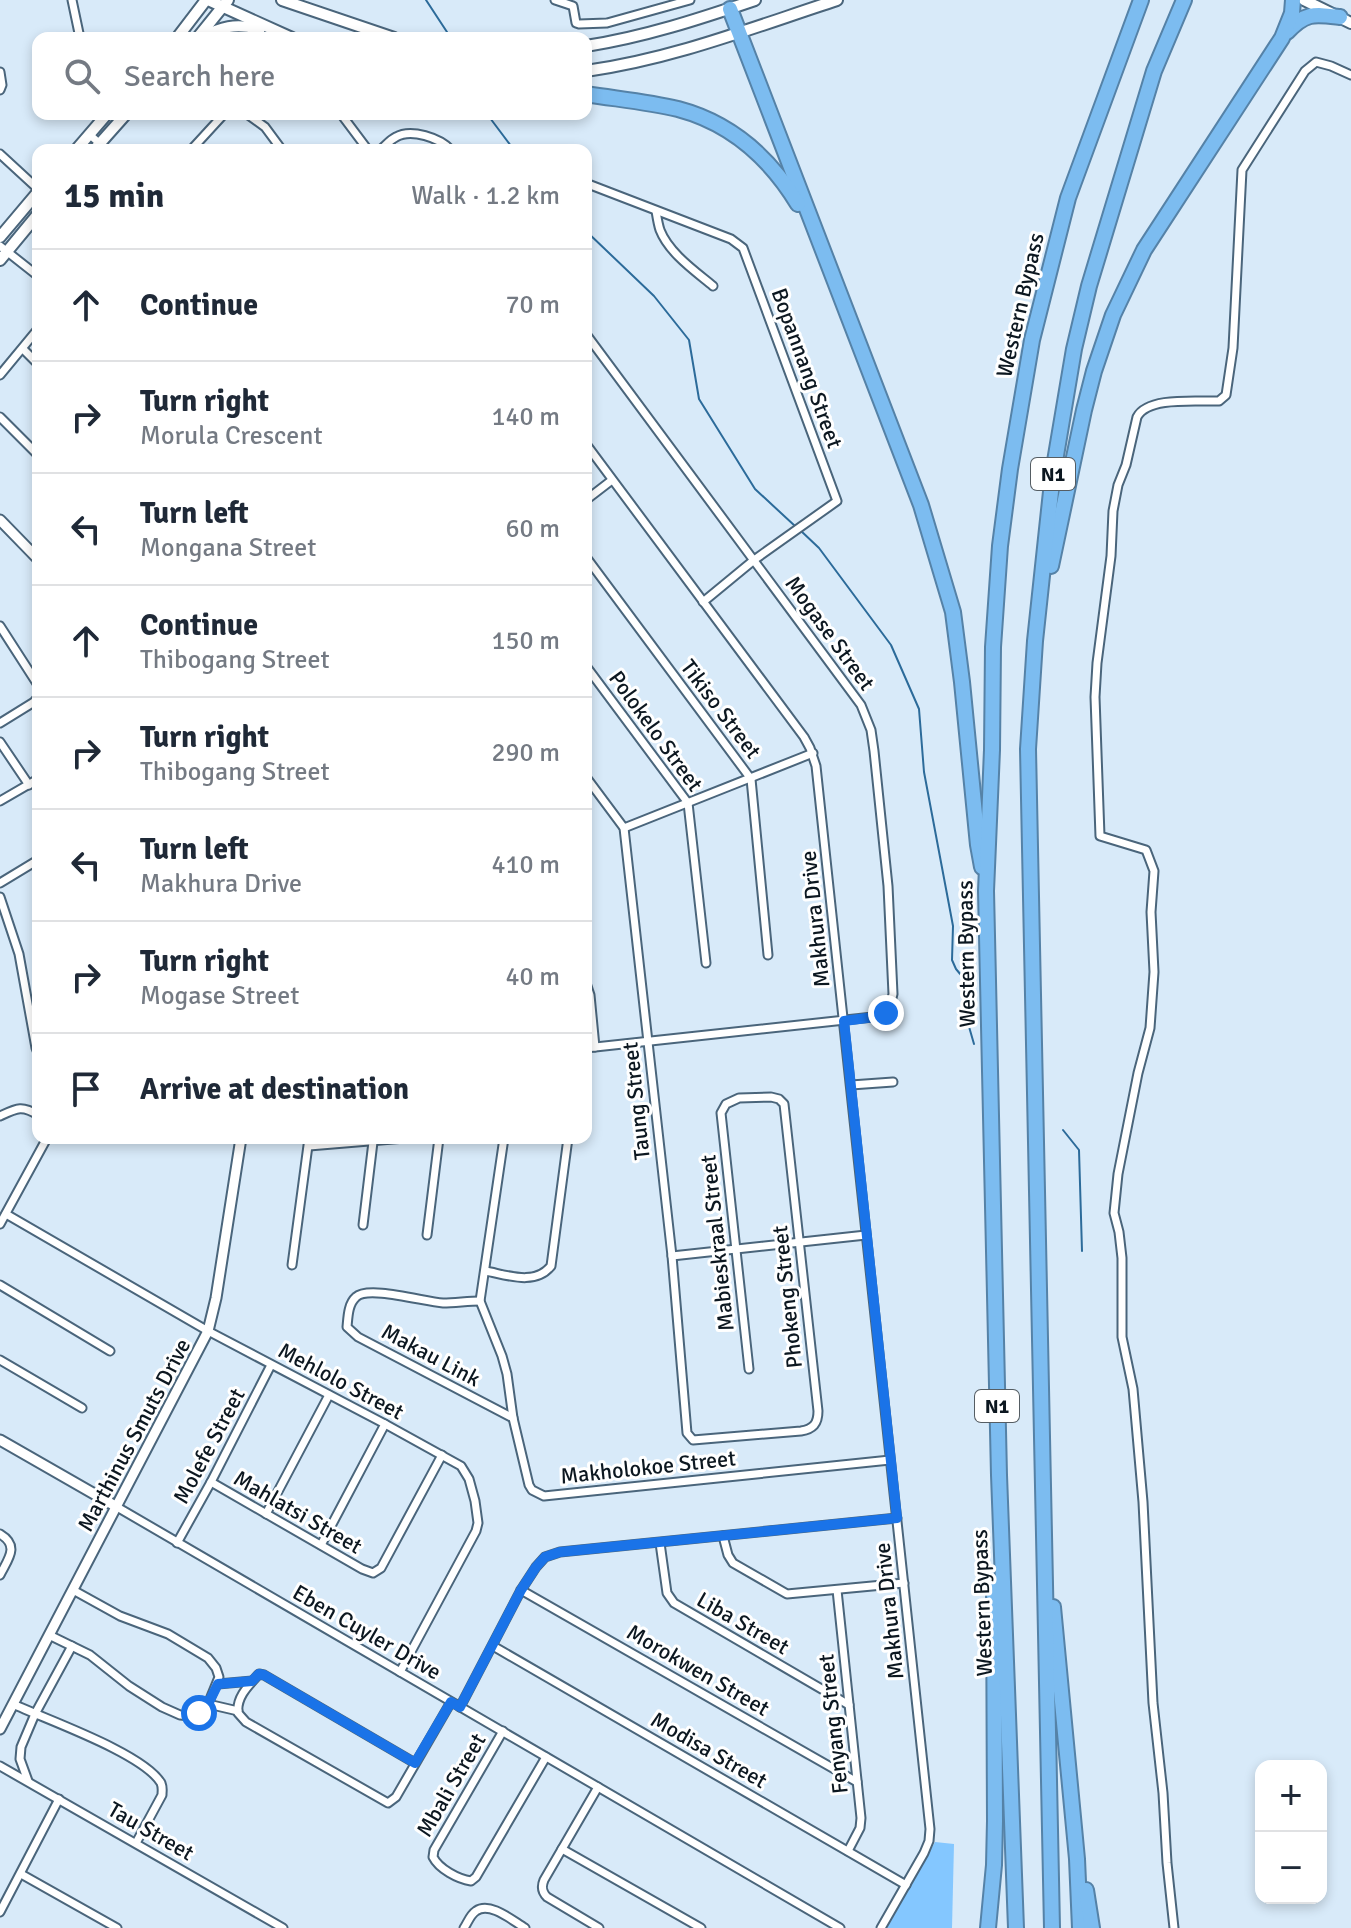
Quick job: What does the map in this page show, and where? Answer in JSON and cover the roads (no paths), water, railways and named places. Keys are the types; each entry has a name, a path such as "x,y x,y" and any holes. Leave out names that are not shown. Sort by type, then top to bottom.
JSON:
{"highway":[{"name":"Western Bypass","path":"1016,1928 999,1475 986,891 993,647 1000,546 1032,340 1068,198 1141,0"},
{"name":"N1","path":"1052,1928 1028,749 1035,641 1053,473 1074,349 1093,273 1154,71 1184,0"},
{"path":"1035,641 1084,410 1113,315 1144,250 1282,38 1292,13 1293,0"},
{"path":"730,9 921,505 953,612 978,845 986,891"},
{"path":"1282,38 1308,15 1345,20"},
{"path":"592,95 696,114 722,126 748,144 777,173 800,208 842,302"},
{"path":"988,1928 995,1850 994,1569 999,1475"},
{"path":"1043,1483 1077,1859 1080,1928"},
{"path":"1077,1859 1086,1887 1092,1928"}],"main road":[{"path":"182,32 207,0 225,4 279,32"},
{"path":"282,0 375,32"},
{"path":"592,45 679,25 755,0"},
{"path":"592,70 670,55 837,0"},
{"path":"1304,0 1345,20"},
{"path":"203,32 225,4"},
{"path":"212,32 232,25 271,32"},
{"path":"82,144 102,120"},
{"path":"103,144 121,120"},
{"path":"0,237 32,197"},
{"path":"2,252 32,220"}],"street":[{"path":"72,0 79,32"},
{"path":"555,0 573,6 576,23 579,24 607,23 690,0"},
{"path":"1174,1928 1153,1703 1143,1502 1133,1389 1122,1337 1122,1258 1114,1213 1118,1174 1150,1028 1154,972 1151,912 1154,871 1146,850 1100,836 1096,765 1097,663 1111,556 1113,511 1137,417 1141,411 1154,405 1219,401 1226,395 1233,348 1242,170 1305,71 1316,62 1351,75"},
{"path":"0,72 0,90"},
{"path":"196,144 218,120"},
{"path":"255,120 278,144"},
{"path":"346,120 364,144"},
{"path":"388,144 399,135 408,134 445,144"},
{"path":"90,135 97,144"},
{"path":"0,154 32,184"},
{"name":"Bopannang Street","path":"592,186 731,239 743,248 837,501 754,560 703,602"},
{"path":"656,211 666,240 687,264 713,286"},
{"path":"2,252 32,272"},
{"path":"0,375 32,337"},
{"name":"Mogase Street","path":"592,342 861,705 871,730 888,886 892,1001 889,1010 882,1016 592,1048"},
{"path":"23,349 32,358"},
{"path":"0,417 32,449"},
{"name":"Makhura Drive","path":"592,452 804,737 813,753 818,774 930,1829 927,1847 881,1928"},
{"path":"592,495 612,480"},
{"path":"0,520 32,553"},
{"name":"Tikiso Street","path":"592,565 751,779 768,955"},
{"path":"0,626 32,676"},
{"name":"Polokelo Street","path":"592,674 688,803 706,963"},
{"path":"0,723 32,703"},
{"path":"0,742 29,785"},
{"path":"592,785 624,828 813,753"},
{"path":"0,801 32,783"},
{"name":"Taung Street","path":"624,828 672,1256 687,1433"},
{"path":"0,883 32,864"},
{"path":"0,897 19,954 32,1026"},
{"path":"851,1085 893,1082"},
{"name":"Phokeng Street","path":"687,1433 691,1440 706,1440 801,1431 816,1424 818,1411 784,1104 775,1097 739,1098 726,1104 721,1113"},
{"path":"0,1116 17,1109 26,1108 32,1112"},
{"name":"Mabieskraal Street","path":"721,1113 749,1369"},
{"path":"0,1224 44,1144"},
{"name":"Marthinus Smuts Drive","path":"0,1729 208,1331 240,1144"},
{"path":"292,1265 309,1144"},
{"path":"363,1225 373,1144"},
{"path":"427,1235 438,1144"},
{"path":"480,1301 503,1144"},
{"path":"486,1271 530,1278 542,1274 551,1266 567,1144"},
{"name":"Mehlolo Street","path":"6,1214 208,1331 461,1466 469,1479 478,1511 476,1531 400,1672"},
{"path":"672,1256 866,1235"},
{"path":"0,1285 110,1351"},
{"name":"Makau Link","path":"480,1301 440,1303 363,1293 354,1298 347,1327 358,1337 513,1418"},
{"name":"Makholokoe Street","path":"480,1301 507,1374 513,1418 529,1485 544,1496 890,1460"},
{"path":"0,1360 82,1408"},
{"name":"Molefe Street","path":"177,1543 271,1365"},
{"path":"266,1514 329,1395"},
{"path":"321,1545 385,1424"},
{"name":"Eben Cuyler Drive","path":"0,1440 840,1928"},
{"name":"Mahlatsi Street","path":"211,1482 373,1573 379,1571 442,1455"},
{"path":"460,1707 521,1590 540,1562 550,1555 897,1518"},
{"path":"0,1534 9,1540 11,1547 0,1575"},
{"path":"723,1536 733,1563 782,1592 793,1594 904,1583"},
{"name":"Liba Street","path":"660,1543 667,1593 674,1603 849,1705"},
{"path":"49,1635 97,1660 144,1697 180,1715 195,1716 208,1704 219,1677 208,1658 168,1634 120,1616 73,1590"},
{"name":"Morokwen Street","path":"521,1590 857,1782"},
{"name":"Fenyang Street","path":"837,1590 861,1822 848,1851"},
{"path":"28,1781 20,1759 21,1747 72,1646"},
{"name":"Modisa Street","path":"493,1646 906,1885"},
{"path":"238,1711 240,1698 252,1681 259,1674 270,1677 415,1763"},
{"path":"218,1684 252,1681"},
{"path":"208,1704 238,1711 246,1722 384,1802 391,1802 451,1702"},
{"path":"13,1704 109,1745 130,1757 160,1782 162,1795 136,1843"},
{"name":"Mbali Street","path":"503,1731 434,1850 433,1857 438,1865 468,1881 476,1877 546,1757"},
{"name":"Tau Street","path":"0,1766 283,1928"},
{"path":"598,1787 542,1888 547,1897 599,1928"},
{"path":"0,1912 59,1799"},
{"path":"562,1849 701,1928"},
{"path":"21,1874 117,1928"},
{"path":"464,1928 472,1915 482,1908 494,1910 525,1928"}],"waterway":[{"path":"426,0 447,32"},
{"path":"492,120 510,144"},
{"path":"592,237 654,296 689,340 699,399 755,489 795,526"},
{"path":"800,530 819,548 891,645 919,709 924,772 953,926 952,960 966,981 963,1006 974,1044"},
{"path":"1063,1130 1079,1150 1082,1251"}]}
